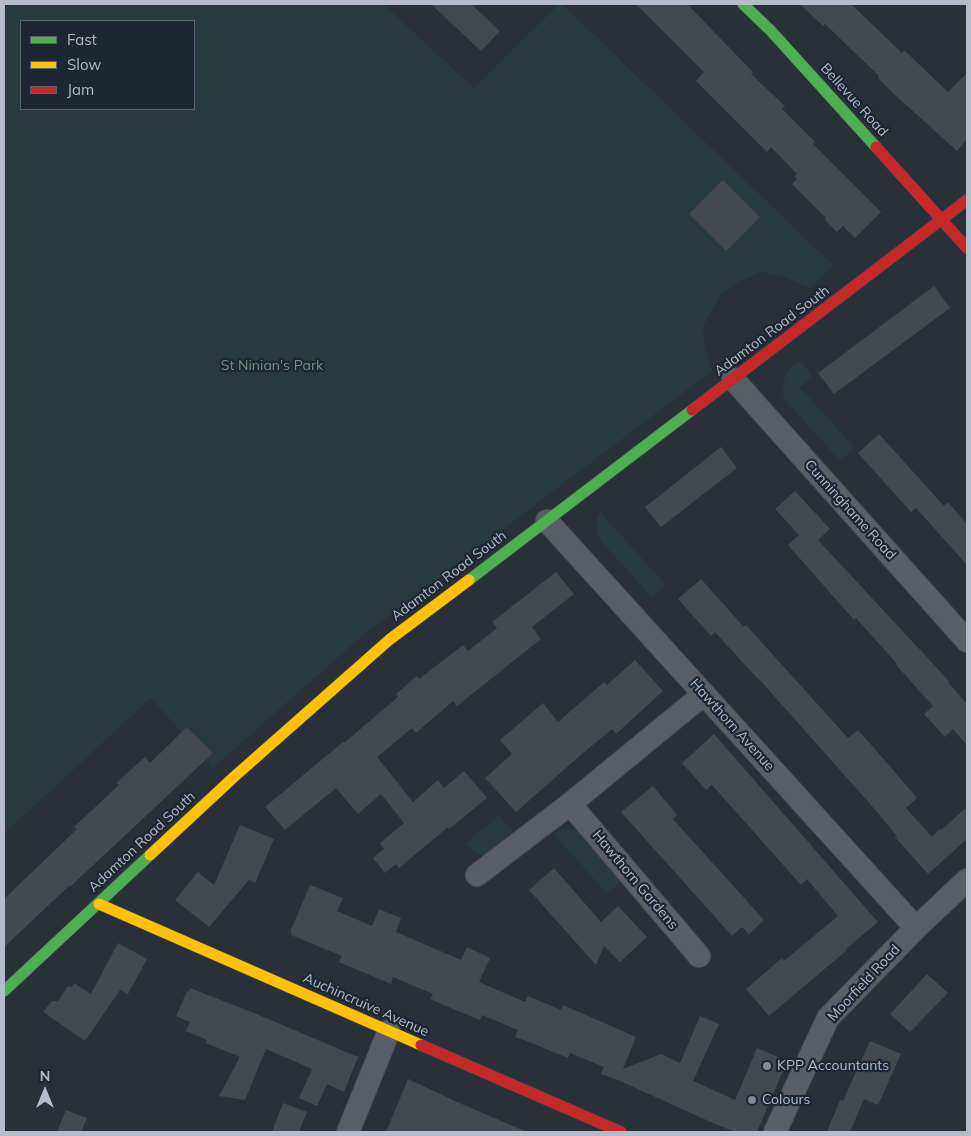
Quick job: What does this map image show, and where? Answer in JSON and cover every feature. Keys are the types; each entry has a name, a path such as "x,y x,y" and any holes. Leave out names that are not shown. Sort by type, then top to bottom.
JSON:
{"street":[{"name":"Bellevue Road","path":"743,4 771,30 967,248"},
{"name":"Adamton Road South","path":"4,991 235,776 389,640 967,200"},
{"name":"Cunninghame Road","path":"733,379 967,641"},
{"name":"Hawthorn Avenue","path":"547,521 916,928"},
{"path":"477,875 570,804 704,694"},
{"name":"Hawthorn Gardens","path":"570,804 699,956"},
{"name":"Moorfield Road","path":"775,1132 828,1018 916,928 967,880"},
{"name":"Auchincruive Avenue","path":"99,904 621,1132"},
{"path":"348,1132 389,1032"}],"green space":[{"name":"St Ninian's Park","path":"4,4 383,4 474,88 559,4 562,4 834,266 809,288 784,277 761,272 741,281 722,293 704,325 703,337 712,371 362,636 213,768 151,698 4,834"},
{"path":"800,360 813,377 800,387 855,448 840,461 785,400 782,392 786,372"},
{"path":"600,512 666,585 652,598 601,541 597,531 597,517"},
{"path":"499,815 516,835 491,855 481,855 473,851 466,843"},
{"path":"569,829 583,832 625,878 607,894 554,834 561,830"}],"building":[{"path":"431,4 471,4 500,31 481,51"},
{"path":"636,4 687,4 753,72 751,74 785,106 782,109 815,142 813,144 881,212 855,238 843,226 837,232 824,219 826,218 792,184 797,179 794,176 797,174 771,147 767,152 696,81 704,72"},
{"path":"800,4 851,4 902,53 904,50 948,92 967,73 967,139 957,151 894,94 878,78 879,76 825,24 823,26"},
{"path":"723,180 760,217 726,251 689,214"},
{"path":"934,286 950,308 834,394 818,373"},
{"path":"879,434 944,506 948,502 967,524 967,565 916,508 911,512 858,453"},
{"path":"721,447 737,468 661,527 645,507"},
{"path":"795,491 830,529 818,540 949,681 967,704 967,745 953,729 945,737 924,714 933,706 856,618 854,620 788,545 799,535 775,509"},
{"path":"556,572 574,594 532,627 541,639 457,706 453,701 416,733 412,728 377,757 413,802 438,780 444,788 464,771 487,798 449,829 448,827 399,868 396,864 385,873 373,858 384,849 380,843 404,823 381,794 358,814 336,788 285,830 265,807 398,697 396,694 417,676 419,679 463,645 468,651 497,628 492,622"},
{"path":"701,579 744,627 746,625 848,738 858,730 917,798 906,808 932,837 967,807 967,839 928,874 895,837 897,836 871,805 758,678 715,632 711,636 678,599"},
{"path":"635,660 663,691 616,734 612,729 516,812 485,778 512,754 500,740 543,703 558,722 604,682 607,685"},
{"path":"187,727 213,753 4,947 4,899 77,829 74,827 119,785 116,783 145,757 150,763"},
{"path":"714,734 878,922 769,1016 746,989 782,958 784,961 838,916 807,879 801,885 712,785 706,790 682,763"},
{"path":"653,786 677,815 673,819 764,920 749,934 742,927 732,936 621,812"},
{"path":"240,825 274,839 255,883 249,880 209,927 175,900 198,872 214,885"},
{"path":"554,868 601,922 618,906 647,937 620,962 604,946 596,965 529,890"},
{"path":"310,885 343,898 337,911 372,926 379,909 401,918 396,932 461,960 467,947 490,958 479,982 525,1002 528,996 561,1010 563,1005 636,1037 623,1069 661,1054 680,1063 700,1016 719,1024 693,1081 735,1100 757,1048 787,1061 757,1132 736,1132 715,1124 601,1074 604,1067 570,1053 568,1058 515,1037 518,1030 482,1015 480,1020 446,1006 430,999 433,994 393,977 391,984 339,962 342,956 291,935 292,932 290,932"},
{"path":"118,943 147,959 128,994 120,990 85,1041 43,1012 52,1001 58,1001 68,986 72,987 74,983 91,994"},
{"path":"927,974 948,993 910,1032 890,1014"},
{"path":"190,988 358,1057 344,1092 327,1084 317,1106 299,1098 312,1069 266,1049 245,1100 219,1096 240,1057 206,1043 207,1040 186,1031 190,1022 176,1016"},
{"path":"870,1041 901,1054 878,1105 864,1099 850,1132 827,1132 840,1100 843,1101"},
{"path":"408,1079 457,1102 527,1132 386,1132"},
{"path":"283,1103 307,1112 299,1132 272,1132"},
{"path":"66,1110 87,1118 81,1132 57,1132"}],"traffic: fast":[{"path":"743,4 771,31 876,147"},
{"path":"469,580 692,410"},
{"path":"4,991 150,855"}],"traffic: slow":[{"path":"150,855 235,776 389,640 469,580"},
{"path":"99,904 421,1045"}],"traffic: jam":[{"path":"876,147 967,248"},
{"path":"692,410 967,200"},
{"path":"421,1045 621,1132"}],"place":[{"name":"KPP Accountants","path":"767,1066"},
{"name":"Colours","path":"752,1100"}]}
